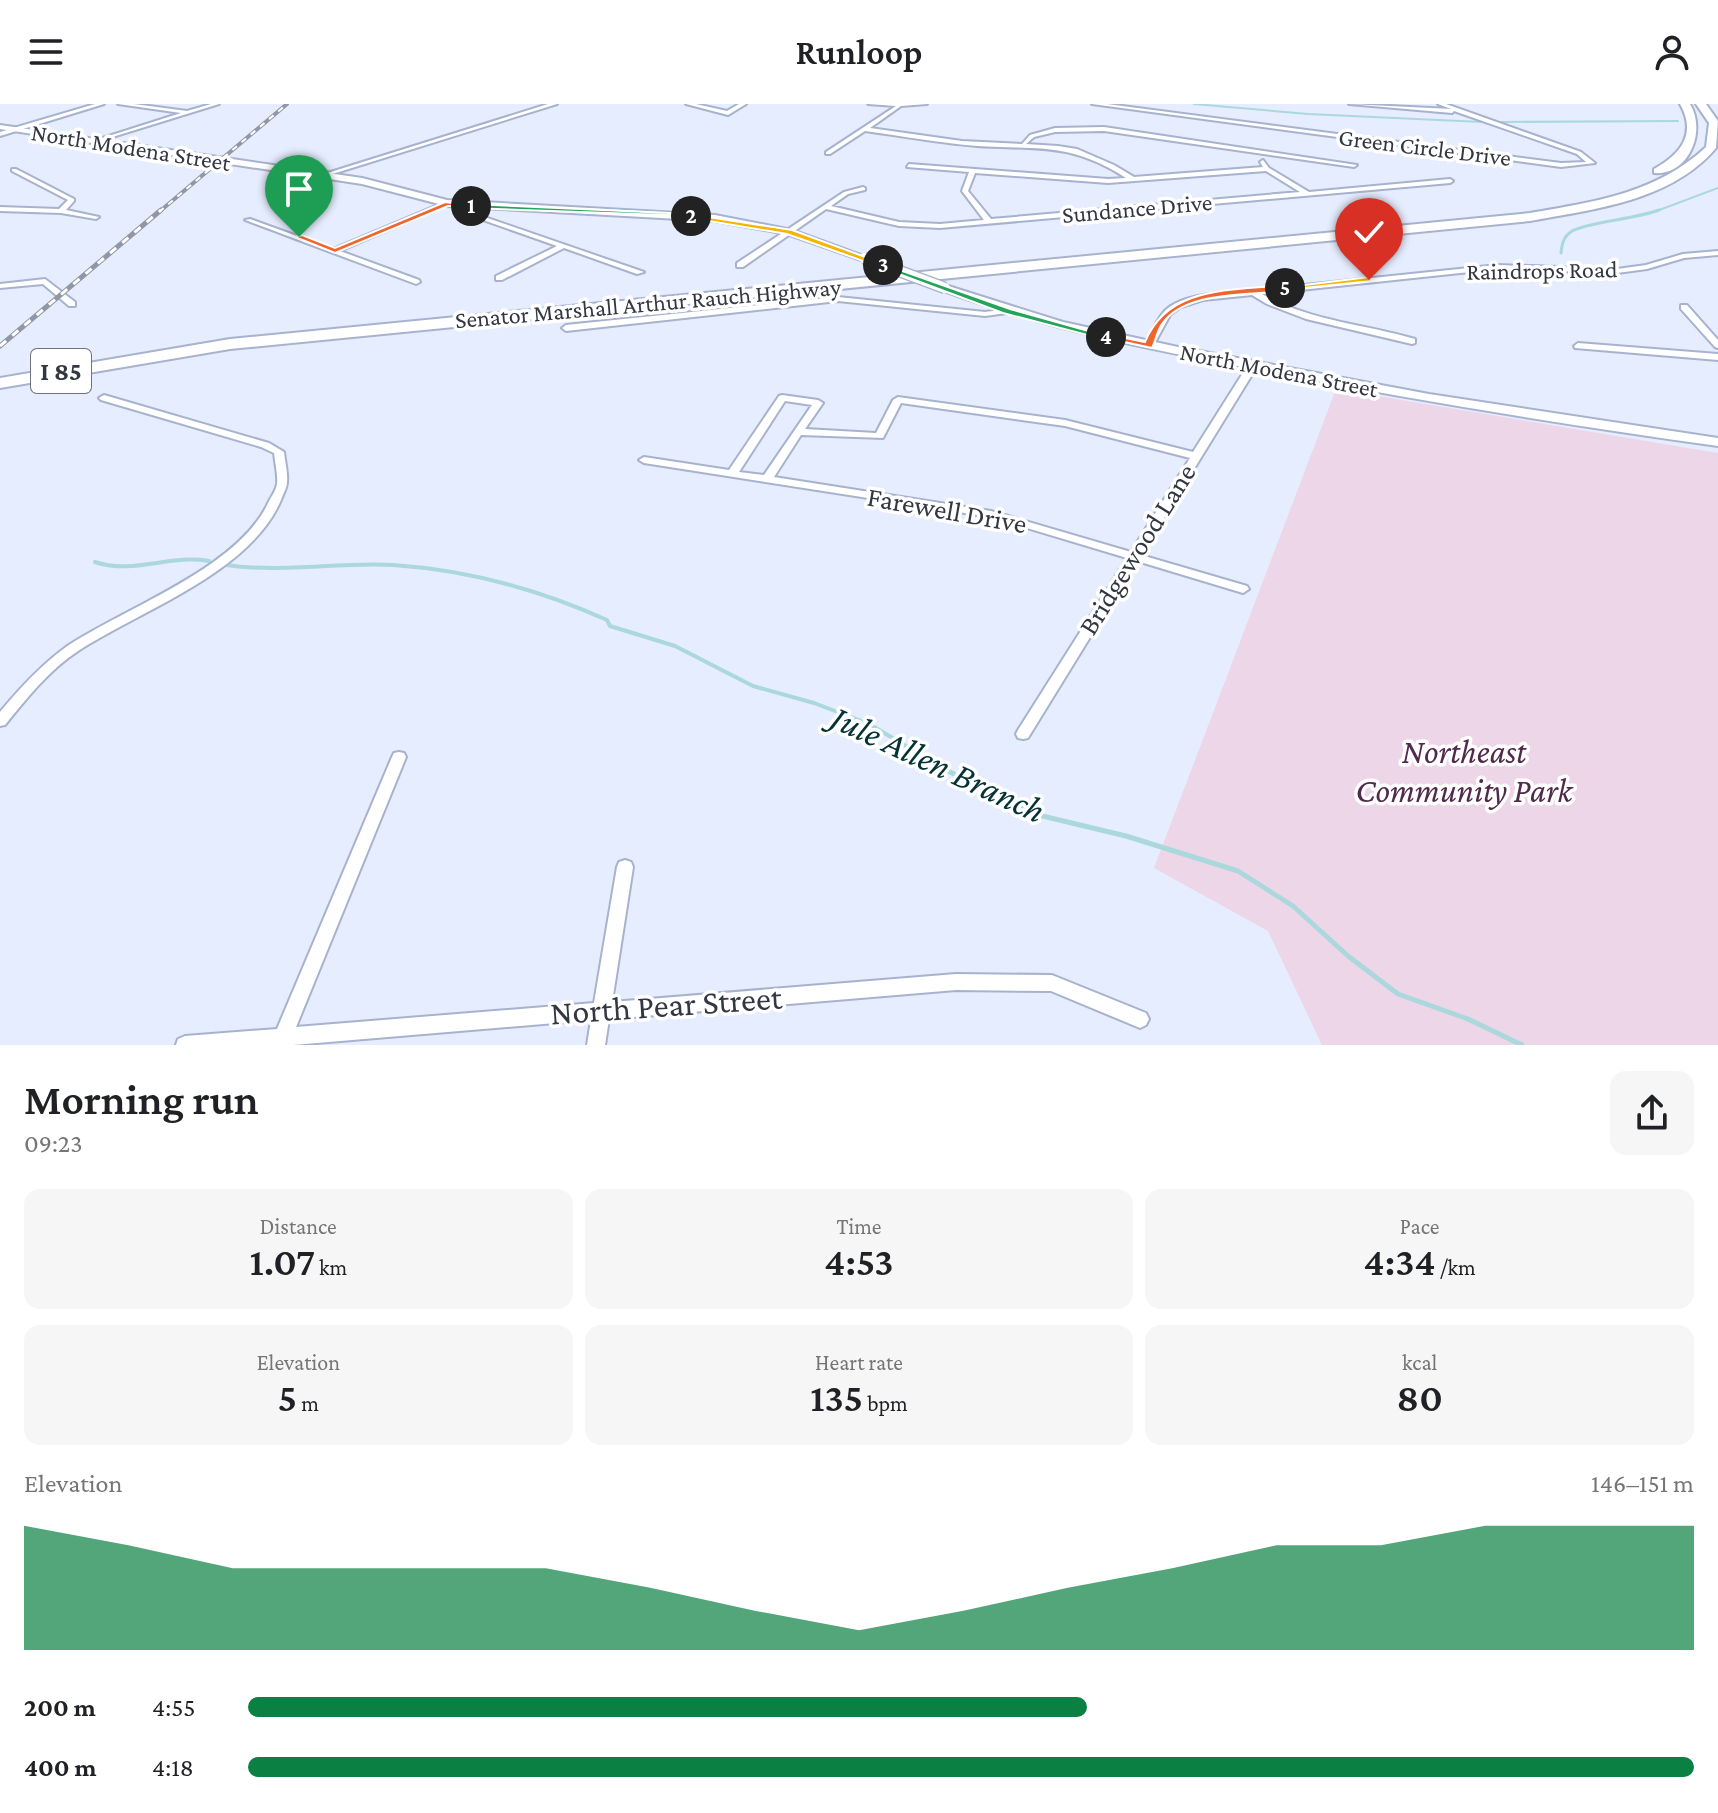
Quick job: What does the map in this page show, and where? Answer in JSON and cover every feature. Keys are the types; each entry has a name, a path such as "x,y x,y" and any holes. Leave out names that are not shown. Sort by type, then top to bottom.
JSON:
{"highway":[{"name":"Senator Marshall Arthur Rauch Highway","path":"0,373 143,346 289,327 1520,209 1603,192 1665,168 1680,157 1694,137 1694,120 1685,104"},
{"name":"Senator Marshall Arthur Rauch Highway","path":"0,386 122,360 230,344 1530,217 1622,198 1677,176 1697,163 1711,148 1714,139 1714,123 1701,104"}],"street":[{"path":"0,134 101,104"},
{"path":"121,104 189,112"},
{"path":"95,142 216,104"},
{"path":"541,104 551,105"},
{"path":"689,104 728,113 743,104"},
{"path":"871,104 924,104"},
{"name":"Green Circle Drive","path":"1095,104 1561,165 1592,163 1588,157 1441,104"},
{"path":"1352,104 1458,110"},
{"path":"324,175 551,105"},
{"path":"828,153 899,106"},
{"name":"North Modena Street","path":"0,127 324,175 477,207 678,215 789,232 1007,311 1149,346 1478,408 1718,442"},
{"path":"1024,143 1043,133 1087,128 1354,165"},
{"path":"865,129 976,144 1024,143 1085,151 1134,180"},
{"path":"1267,152 1263,162 1267,169 1308,194"},
{"path":"909,166 1134,180 1267,169"},
{"path":"14,170 72,200 61,211"},
{"path":"973,171 965,191 989,222"},
{"name":"Sundance Drive","path":"825,207 909,225 989,222 1450,181"},
{"path":"740,265 846,193 863,189"},
{"path":"335,251 447,203"},
{"path":"477,207 468,213 640,272"},
{"path":"0,209 61,211 96,217"},
{"path":"248,220 416,282"},
{"path":"499,278 561,247"},
{"name":"Raindrops Road","path":"1149,346 1157,324 1176,306 1203,298 1498,267 1617,271 1647,267 1670,258 1718,253"},
{"path":"0,286 45,281 72,304"},
{"path":"1251,291 1285,311 1314,321 1412,341"},
{"path":"566,328 838,299 985,314 1007,311"},
{"path":"1684,307 1718,345"},
{"path":"1578,346 1718,357"},
{"name":"Bridgewood Lane","path":"1023,734 1253,365"},
{"path":"0,721 38,676 72,649 218,563 251,538 268,520 282,494 285,468 279,452 265,445 104,398"},
{"path":"732,474 782,398 818,403 767,479"},
{"path":"799,432 879,436 898,400 1065,423 1196,456"},
{"name":"Farewell Drive","path":"644,460 991,514 1243,589"},
{"path":"283,1036 399,757"},
{"path":"596,1045 625,867"},
{"name":"North Pear Street","path":"185,1045 956,982 1052,983 1140,1019"}],"green space":[{"name":"Northeast Community Park","path":"1336,389 1718,453 1718,1045 1322,1045 1268,931 1154,868"}],"waterway":[{"path":"1194,104 1308,114 1482,122"},
{"path":"1502,122 1678,121"},
{"path":"1654,212 1718,188"},
{"path":"1561,253 1564,241 1572,231 1659,210"},
{"name":"Jule Allen Branch","path":"95,562 137,566 180,560 209,561"},
{"name":"Jule Allen Branch","path":"226,565 268,568 393,565 449,571 529,590 607,620 610,626 675,646 753,686 814,703 869,724 920,754"},
{"name":"Jule Allen Branch","path":"916,752 993,797 1034,814 1126,836 1238,871 1293,906 1348,956 1398,994 1468,1019 1522,1045"}],"railway":[{"path":"159,212 287,104"},
{"path":"0,346 161,210"}],"route":[{"path":"299,237 335,251 447,203 715,218 789,232 1007,311 1149,346 1163,315 1190,301 1251,291 1369,280"}]}
